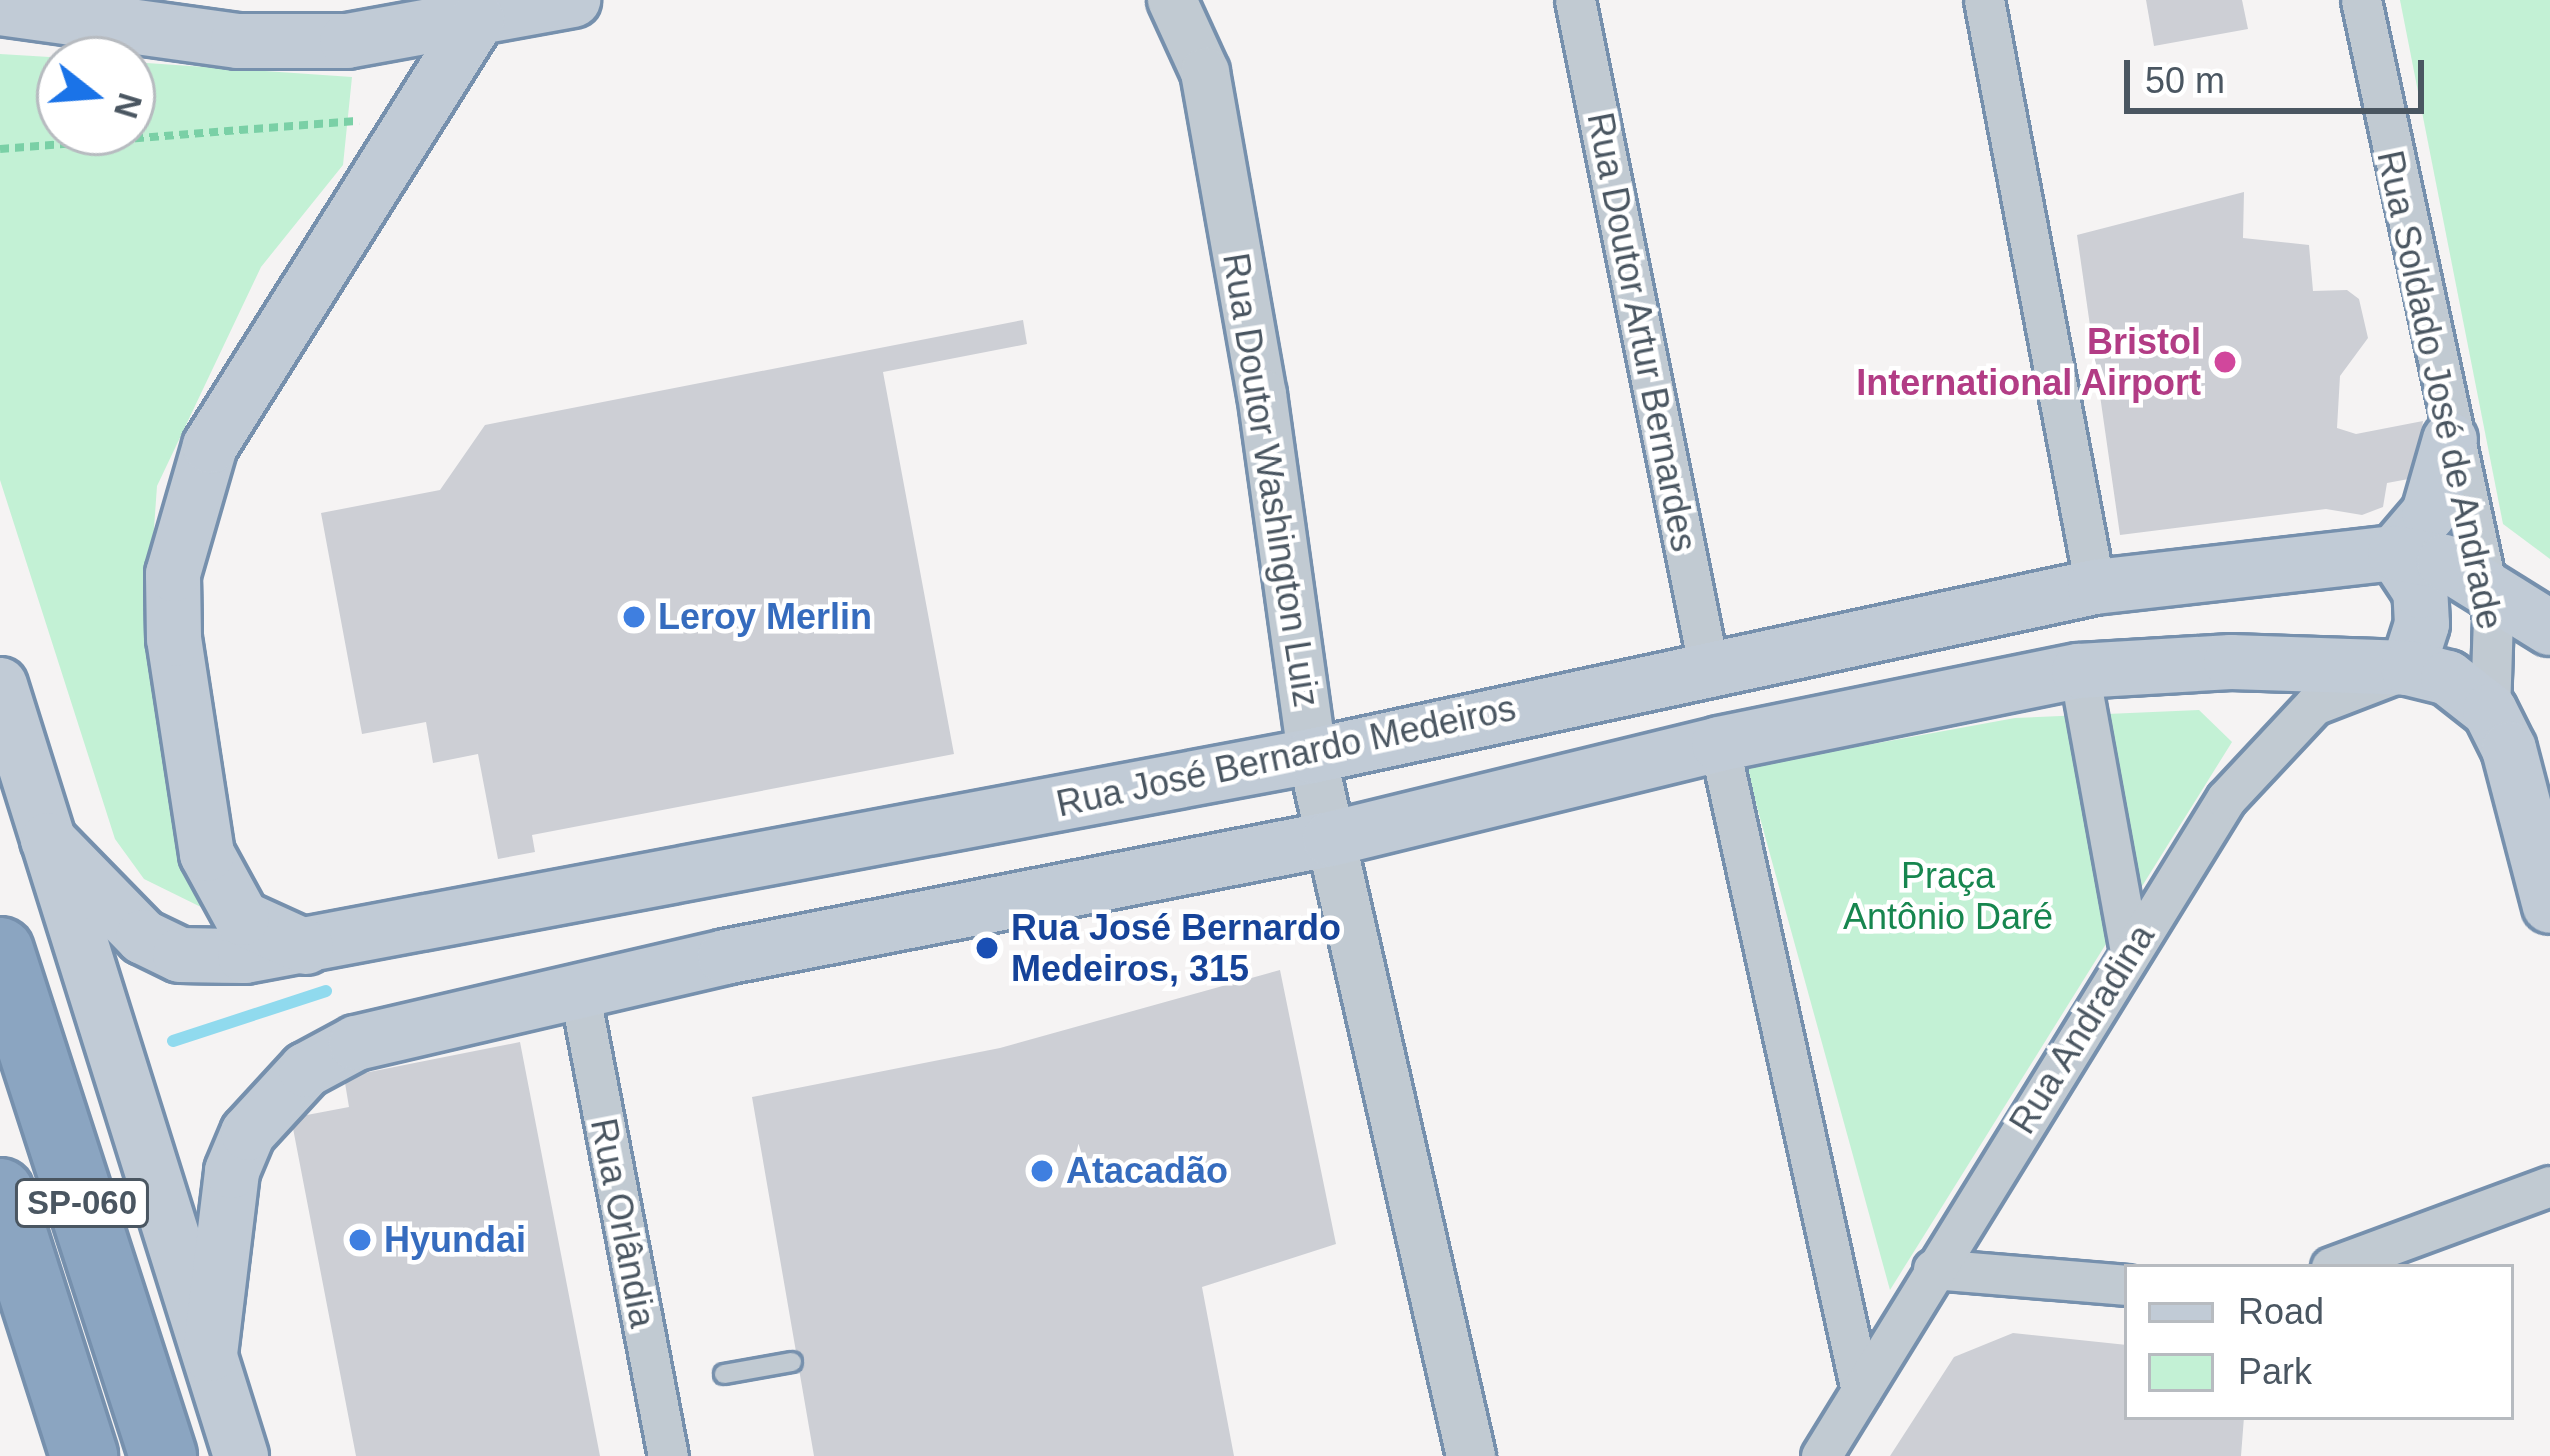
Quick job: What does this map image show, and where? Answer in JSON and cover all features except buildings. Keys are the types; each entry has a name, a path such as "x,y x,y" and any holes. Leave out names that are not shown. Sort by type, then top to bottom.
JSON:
{"highway":[{"name":"SP-060","path":"0,951 164,1456"},
{"name":"SP-060","path":"0,1192 84,1456"}],"main road":[{"path":"0,8 238,41 347,41 573,0"},
{"path":"314,949 274,939 242,918 206,854 173,639 173,574 211,446 478,20"},
{"path":"2408,668 2421,601 2415,575 2395,553 2429,513 2450,440"},
{"name":"Rua José Bernardo Medeiros","path":"48,840 116,917 180,956 314,949 1312,756 1708,665 2095,587 2395,553 2444,562 2550,628"},
{"path":"209,1354 232,1171 268,1102 356,1042 725,956 1330,839 1719,744 2079,671 2231,662 2408,668 2449,678 2490,711 2538,850 2550,906"},
{"path":"0,686 241,1456"},
{"path":"2538,850 2548,785"},
{"path":"702,872 725,956"}],"street":[{"name":"Rua Doutor Washington Luiz","path":"1172,0 1204,72 1262,394 1312,756 1471,1456"},
{"name":"Rua Doutor Artur Bernardes","path":"1576,0 1708,665"},
{"path":"1984,0 2095,587"},
{"name":"Rua Soldado José de Andrade","path":"2361,0 2450,440 2487,587 2490,711"},
{"name":"Rua Andradina","path":"1821,1456 2130,951 2258,758 2314,706 2408,668"},
{"path":"2079,671 2130,951"},
{"path":"1719,744 1861,1391"},
{"name":"Rua Orlândia","path":"579,990 668,1456"},
{"path":"2338,1264 2550,1186"},
{"path":"1933,1269 2124,1285"}],"lane":[{"path":"724,1373 792,1361"}],"path":[{"path":"0,149 357,124 368,108"}],"green space":[{"path":"2400,0 2550,0 2550,559 2503,524"},
{"path":"0,54 36,56 36,156 156,156 156,64 352,77 343,165 261,267 157,486 150,585 166,784 207,910 144,879 115,839 0,480"},
{"name":"Praça Antônio Daré","path":"2199,710 2232,742 1890,1290 1746,767 2015,718"}],"waterway":[{"path":"173,1041 326,991"}],"place":[{"name":"Bristol International Airport","path":"2225,362"},
{"name":"Leroy Merlin","path":"634,617"},
{"name":"Rua José Bernardo Medeiros, 315","path":"987,948"},
{"name":"Atacadão","path":"1042,1171"},
{"name":"Hyundai","path":"360,1240"}]}
